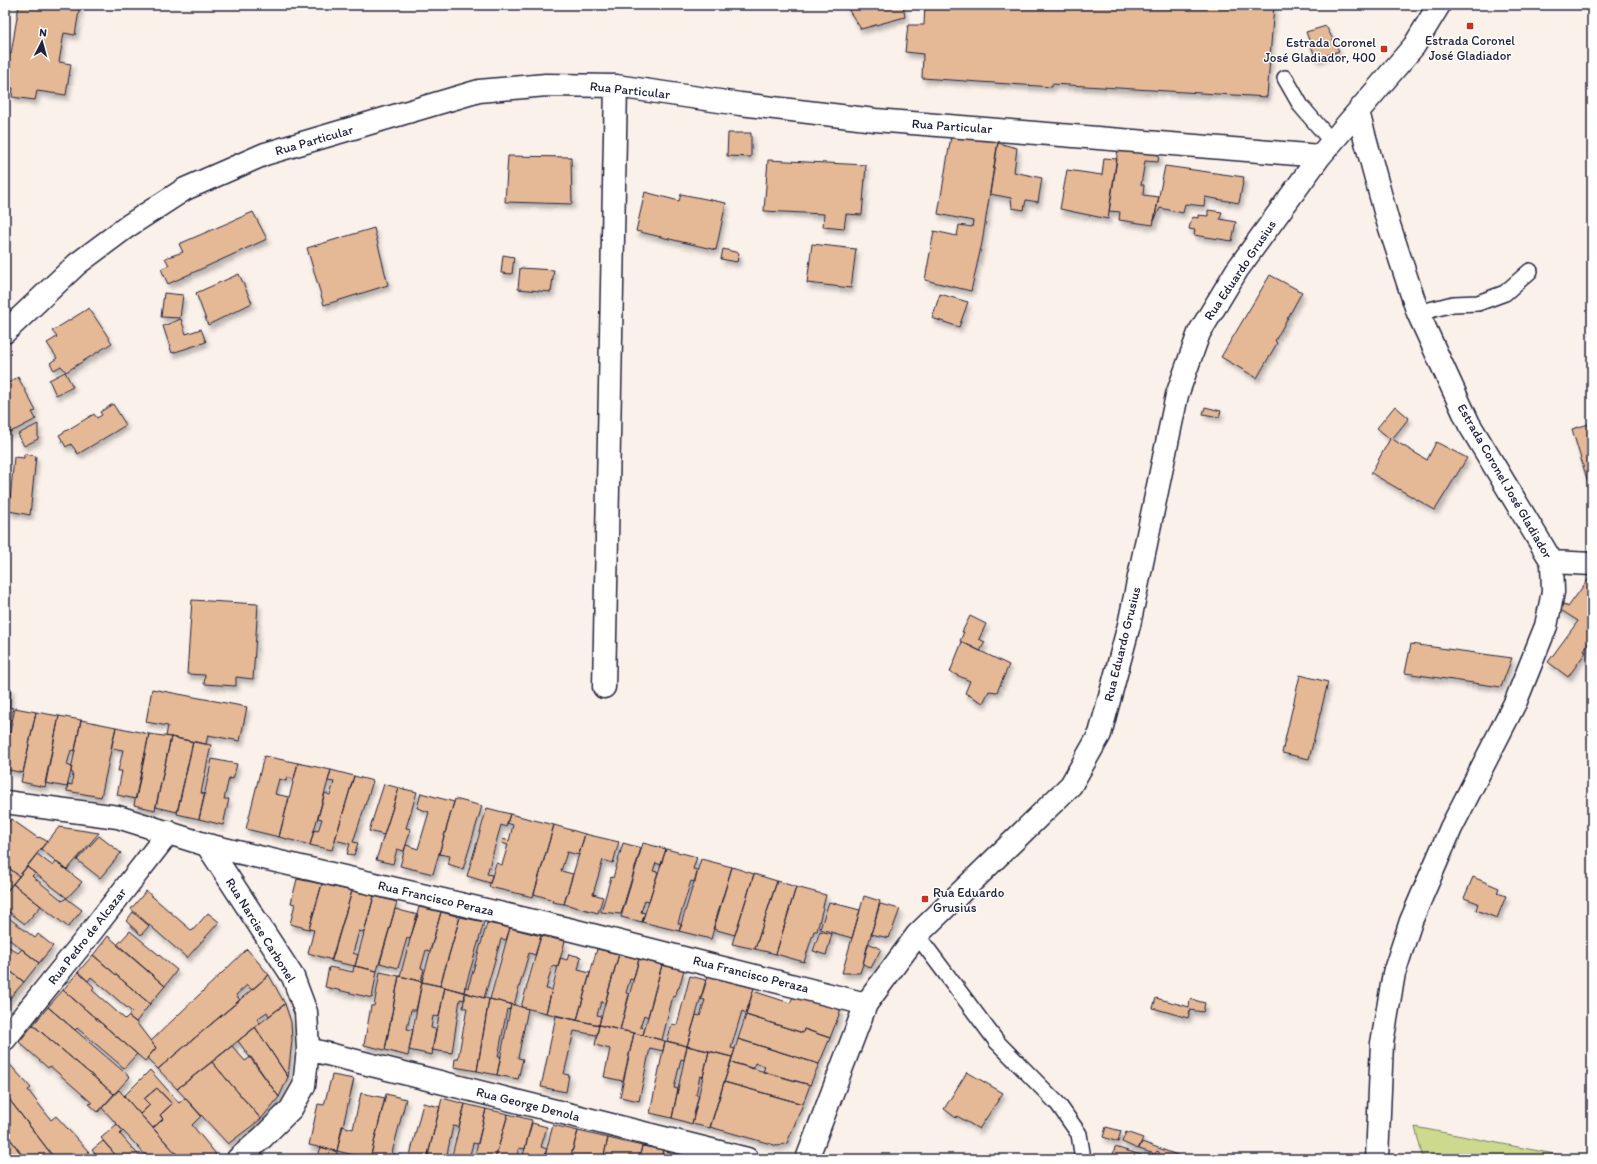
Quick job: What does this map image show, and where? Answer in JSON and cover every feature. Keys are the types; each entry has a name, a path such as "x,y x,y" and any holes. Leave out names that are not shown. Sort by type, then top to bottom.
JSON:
{"street":[{"path":"1358,112 1414,46 1439,5"},
{"name":"Rua Particular","path":"5,332 77,264 128,226 185,189 265,154 479,91 546,85 616,86 740,104 875,120 1326,149"},
{"path":"604,687 616,86"},
{"name":"Rua Eduardo Grusius","path":"807,1159 866,1004 918,935 1071,785 1100,734 1129,625 1177,395 1199,333 1237,270 1326,149 1358,112"},
{"name":"Estrada Coronel José Gladiador","path":"1358,112 1388,219 1418,313 1469,424 1552,562 1552,592 1543,633 1516,701 1451,828 1411,921 1394,973 1382,1043 1377,1159"},
{"path":"1552,562 1592,564"},
{"name":"Rua Francisco Peraza","path":"5,802 118,818 169,832 206,845 580,932 866,1004"},
{"name":"Rua Pedro de Alcazar","path":"5,1039 169,832"},
{"name":"Rua Narcise Carbonel","path":"206,845 293,977 306,1012 308,1049 304,1086 291,1109 238,1159"},
{"name":"Rua George Denola","path":"308,1049 747,1159"}],"lane":[{"path":"1285,78 1326,149"},
{"path":"1418,313 1453,304 1478,303 1504,293 1530,271"},
{"path":"918,935 997,1042 1058,1104 1078,1134 1083,1159"}],"green space":[{"path":"1415,1127 1580,1159 1423,1159"}],"building":[{"path":"19,5 80,5 75,35 64,33 59,62 71,64 66,95 37,91 35,100 12,97 13,88 5,87 5,52 11,54"},
{"path":"903,5 905,17 861,29 846,6"},
{"path":"925,5 1274,5 1267,97 1052,84 1052,87 922,78 923,54 905,52 908,25 924,25"},
{"path":"1326,26 1339,51 1316,59 1306,32"},
{"path":"728,133 751,133 751,157 727,156"},
{"path":"999,134 982,243 971,291 925,280 934,231 957,236 959,225 972,227 973,221 938,214 951,136"},
{"path":"998,143 1017,148 1014,172 1042,178 1038,202 1026,200 1024,210 1012,208 1011,198 990,194"},
{"path":"1118,149 1159,153 1158,162 1145,161 1141,185 1144,185 1143,195 1159,197 1153,225 1119,220 1120,212 1109,211"},
{"path":"508,156 571,157 572,204 505,202"},
{"path":"1104,158 1117,159 1108,219 1060,209 1067,170 1102,175"},
{"path":"768,160 866,165 862,215 846,214 844,229 823,227 824,214 764,211"},
{"path":"1165,166 1244,177 1239,203 1205,197 1204,206 1185,204 1183,213 1160,208 1154,221"},
{"path":"645,192 679,201 681,194 726,203 716,250 636,231"},
{"path":"1208,210 1222,212 1220,219 1236,222 1232,241 1194,235 1195,230 1189,229 1192,217 1198,218 1198,215 1208,216"},
{"path":"253,212 267,239 168,284 161,269 169,265 165,258 183,252 179,244"},
{"path":"374,228 388,285 324,305 307,248"},
{"path":"812,244 856,249 851,288 807,283"},
{"path":"723,249 739,253 737,262 721,259"},
{"path":"503,255 514,257 512,274 501,273"},
{"path":"520,268 554,270 551,292 518,289"},
{"path":"239,274 252,303 208,325 196,293"},
{"path":"1270,275 1302,292 1275,341 1277,343 1257,378 1221,357"},
{"path":"164,293 183,295 180,318 161,317"},
{"path":"940,294 968,302 959,327 932,318"},
{"path":"89,308 112,343 66,372 61,366 54,370 50,363 57,358 47,343 57,337 52,331"},
{"path":"181,319 186,334 201,329 206,342 172,353 163,326"},
{"path":"65,372 73,387 56,395 49,380"},
{"path":"18,377 36,411 32,412 36,419 5,434 5,414 8,413 5,406 5,385"},
{"path":"113,404 126,425 78,454 71,444 66,447 59,435 94,414 97,418 102,415 100,412"},
{"path":"1395,406 1409,418 1392,439 1427,460 1436,442 1467,458 1435,510 1371,473 1390,439 1377,428"},
{"path":"1205,407 1221,411 1219,417 1203,414"},
{"path":"1592,423 1592,496 1572,429"},
{"path":"38,424 38,439 24,446 18,434"},
{"path":"24,454 36,456 30,515 9,511 14,457 24,458"},
{"path":"1592,574 1592,637 1584,650 1586,652 1568,677 1548,662 1578,621 1556,607 1558,600 1568,607"},
{"path":"192,600 258,604 253,679 236,677 236,686 204,684 205,675 187,674"},
{"path":"970,616 986,624 979,639 985,642 980,651 960,641 964,632 962,632"},
{"path":"962,642 1009,665 997,692 989,691 983,703 965,693 970,681 950,672"},
{"path":"1411,644 1512,658 1501,687 1405,673"},
{"path":"1300,675 1328,682 1309,759 1282,753"},
{"path":"5,687 11,688 9,707 5,706"},
{"path":"152,689 247,707 240,741 208,735 206,744 166,736 168,726 146,722"},
{"path":"5,706 13,708 5,746"},
{"path":"15,708 36,712 23,773 5,769 5,755"},
{"path":"36,712 59,716 45,787 21,782"},
{"path":"59,716 81,720 75,751 71,750 67,765 72,767 67,787 45,783"},
{"path":"81,720 116,727 101,797 67,791 68,784 72,785 73,773 71,770"},
{"path":"116,727 149,734 136,799 117,795 122,771 118,771 123,750 111,748"},
{"path":"149,734 171,737 155,810 134,805"},
{"path":"171,737 193,742 177,812 156,807"},
{"path":"193,742 211,745 201,793 205,794 199,819 177,814"},
{"path":"264,756 298,763 294,779 287,777 286,781 279,779 275,794 289,797 279,837 246,829"},
{"path":"212,759 237,764 233,779 229,778 224,799 229,799 223,825 199,819"},
{"path":"298,763 331,770 310,845 279,837"},
{"path":"331,770 354,776 332,850 310,845 314,830 318,831 322,819 318,818 325,793 330,795 334,782 328,781"},
{"path":"354,776 373,781 353,842 358,843 354,855 347,854 350,844 335,840"},
{"path":"384,784 399,788 384,835 369,831"},
{"path":"399,788 417,792 406,828 411,829 404,851 397,849 393,864 376,860"},
{"path":"421,793 454,802 433,874 400,866 406,845 418,849 429,812 417,808"},
{"path":"455,799 482,806 463,869 448,864 450,856 439,854"},
{"path":"487,808 510,814 506,827 501,825 487,874 492,875 490,883 467,876"},
{"path":"510,814 554,825 533,897 489,887 496,863 502,865 508,845 502,843 503,839 509,841 513,825 507,823"},
{"path":"11,819 38,838 39,837 47,841 19,876 5,865 5,826"},
{"path":"554,825 585,834 579,855 567,852 561,871 573,874 564,904 552,902 553,900 534,894"},
{"path":"59,827 99,833 67,870 41,849"},
{"path":"585,834 619,842 613,863 603,860 593,894 603,897 598,913 564,904"},
{"path":"99,836 121,853 100,878 77,860"},
{"path":"623,843 641,848 621,914 601,912 611,877 613,878"},
{"path":"643,843 666,849 661,865 656,863 653,871 658,872 649,901 645,900 641,912 645,913 642,922 621,917"},
{"path":"666,849 697,857 693,869 698,870 695,882 691,881 678,923 682,925 679,931 642,922"},
{"path":"37,854 53,866 56,862 82,882 67,898 27,867"},
{"path":"701,859 732,867 711,939 679,931"},
{"path":"5,865 19,876 5,893"},
{"path":"27,867 35,873 32,876 63,901 66,898 82,910 68,927 13,884"},
{"path":"732,867 754,874 735,935 713,929"},
{"path":"754,874 777,881 755,949 732,944"},
{"path":"1473,877 1499,888 1497,893 1506,896 1497,918 1476,910 1478,903 1464,898"},
{"path":"297,879 322,884 309,929 290,924 295,904 291,903"},
{"path":"777,881 796,887 776,954 755,949"},
{"path":"13,884 41,906 25,924 5,909 5,893"},
{"path":"322,884 352,891 332,960 308,953 314,930 309,929"},
{"path":"796,887 826,895 817,931 814,931 804,962 776,954"},
{"path":"146,891 192,931 208,913 219,922 187,958 131,909"},
{"path":"352,891 374,896 364,932 359,931 353,953 358,955 355,966 331,961"},
{"path":"374,896 397,902 377,971 355,966"},
{"path":"864,896 880,901 863,964 860,973 842,973"},
{"path":"829,902 860,910 852,938 820,929"},
{"path":"880,904 900,909 889,938 871,934"},
{"path":"419,907 441,912 430,951 426,950 421,968 424,969 421,981 400,976"},
{"path":"395,909 418,915 410,939 407,938 398,968 380,963"},
{"path":"133,912 149,926 141,935 126,921"},
{"path":"441,912 460,917 440,986 422,982"},
{"path":"5,915 35,938 38,934 53,946 39,963 5,936"},
{"path":"460,917 484,922 464,992 440,986"},
{"path":"487,923 510,928 506,940 501,939 484,998 464,992 465,986 468,988"},
{"path":"510,928 541,936 535,955 529,953 514,1005 490,999"},
{"path":"130,931 177,970 165,986 117,945"},
{"path":"820,931 832,934 826,955 813,951"},
{"path":"108,936 165,986 150,1004 93,955"},
{"path":"541,936 565,941 558,967 552,966 546,989 552,990 546,1013 521,1007"},
{"path":"868,943 881,949 871,968 863,964"},
{"path":"5,944 18,953 22,949 39,963 24,982 5,967"},
{"path":"247,949 269,975 252,990 247,985 236,995 240,1000 158,1069 147,1058 156,1048 151,1041"},
{"path":"597,949 619,954 605,1003 601,1002 597,1015 601,1016 599,1025 577,1020"},
{"path":"569,954 581,957 578,970 590,973 577,1020 546,1013 560,958 567,960"},
{"path":"619,954 639,959 633,980 630,979 626,993 629,994 620,1030 599,1025"},
{"path":"93,955 150,1004 136,1022 128,1016 132,1012 91,977 88,981 78,972"},
{"path":"639,959 662,965 648,1017 644,1015 640,1027 645,1028 643,1035 620,1030"},
{"path":"662,965 684,970 679,988 675,997 673,996 662,1040 643,1035"},
{"path":"354,966 377,971 372,998 325,987 329,967 353,972"},
{"path":"5,967 24,982 10,998 5,994"},
{"path":"78,972 94,987 92,990 125,1019 128,1016 136,1022 156,1048 145,1061 63,990"},
{"path":"380,972 399,976 385,1050 364,1045 371,1006 374,1006"},
{"path":"269,975 285,1004 269,1016 267,1012 257,1019 260,1023 257,1026 177,1089 158,1069"},
{"path":"399,976 422,982 416,1010 411,1010 407,1029 413,1030 408,1056 385,1050"},
{"path":"690,976 706,980 687,1046 667,1041 672,1024 677,1025"},
{"path":"708,976 754,988 746,1013 742,1011 731,1048 735,1049 732,1057 687,1046 696,1015 700,1016 705,1000 701,999"},
{"path":"422,982 445,987 439,1017 433,1016 431,1028 436,1029 432,1055 409,1050"},
{"path":"445,987 465,993 465,1000 460,999 452,1053 432,1050"},
{"path":"63,990 137,1054 124,1068 77,1028 75,1030 48,1007"},
{"path":"753,991 790,1003 793,997 839,1006 840,1012 830,1038 804,1029 803,1033 746,1015"},
{"path":"465,993 489,999 477,1071 454,1067 455,1059 458,1059 467,1008 463,1008"},
{"path":"5,994 10,998 5,1005"},
{"path":"1156,998 1189,1007 1190,999 1205,1003 1203,1012 1190,1010 1188,1018 1153,1008"},
{"path":"489,999 511,1004 510,1010 507,1009 498,1057 501,1056 497,1075 477,1071"},
{"path":"285,1004 291,1022 292,1040 288,1077 255,1027"},
{"path":"511,1004 528,1009 518,1058 523,1059 518,1079 497,1075"},
{"path":"48,1007 130,1077 114,1094 33,1025"},
{"path":"746,1015 803,1033 804,1029 830,1038 819,1064 738,1039"},
{"path":"556,1016 599,1025 597,1035 574,1031 564,1074 569,1075 566,1092 541,1087"},
{"path":"33,1025 114,1094 98,1112 89,1104 92,1103 50,1066 48,1068 19,1042"},
{"path":"599,1025 634,1033 623,1081 604,1077 610,1049 595,1045"},
{"path":"255,1027 288,1077 279,1097 238,1041"},
{"path":"634,1033 665,1041 663,1051 650,1048 639,1101 620,1097"},
{"path":"738,1039 819,1064 810,1085 763,1072 765,1066 755,1063 753,1069 731,1062"},
{"path":"665,1041 687,1046 684,1060 681,1059 674,1088 678,1089 672,1118 650,1113"},
{"path":"232,1046 245,1061 251,1057 279,1097 261,1119 212,1062"},
{"path":"687,1046 709,1051 703,1077 700,1076 696,1095 699,1095 692,1124 672,1118"},
{"path":"709,1051 732,1057 710,1128 692,1124"},
{"path":"5,1059 31,1088 28,1090 51,1120 56,1116 89,1152 80,1159 55,1159 5,1094"},
{"path":"212,1062 261,1119 228,1144 177,1089"},
{"path":"731,1062 810,1085 803,1104 724,1082"},
{"path":"150,1070 179,1103 185,1098 201,1116 192,1125 216,1154 209,1159 181,1159 153,1128 163,1119 160,1115 172,1104 157,1088 144,1099 150,1105 140,1114 124,1096"},
{"path":"967,1072 1003,1093 979,1129 957,1116 956,1118 944,1109"},
{"path":"332,1075 354,1079 337,1151 309,1145 318,1104 324,1105"},
{"path":"724,1082 803,1104 787,1143 778,1146 710,1127"},
{"path":"157,1088 172,1104 160,1115 163,1119 153,1128 140,1114 150,1105 144,1099"},
{"path":"119,1090 181,1159 149,1159 102,1108"},
{"path":"361,1093 385,1098 370,1159 337,1151 342,1126 353,1129"},
{"path":"5,1094 55,1159 25,1159 5,1132"},
{"path":"386,1094 406,1099 392,1153 405,1157 405,1159 370,1159"},
{"path":"442,1098 465,1104 459,1127 453,1126 446,1159 427,1159"},
{"path":"423,1103 440,1107 427,1159 409,1159"},
{"path":"465,1104 486,1109 478,1144 473,1143 469,1159 451,1159"},
{"path":"486,1109 508,1114 495,1159 474,1159"},
{"path":"508,1114 532,1120 525,1149 519,1148 516,1159 495,1159"},
{"path":"532,1123 547,1127 541,1147 547,1149 544,1158 540,1156 540,1159 522,1159"},
{"path":"117,1124 123,1131 120,1134 142,1159 119,1159 101,1138"},
{"path":"553,1125 578,1131 570,1159 544,1159"},
{"path":"1106,1127 1121,1131 1118,1142 1103,1137"},
{"path":"578,1131 608,1138 603,1159 570,1159"},
{"path":"5,1132 25,1159 5,1159"},
{"path":"1126,1132 1143,1138 1138,1149 1122,1142"},
{"path":"608,1138 642,1146 639,1159 603,1159"},
{"path":"103,1141 119,1159 99,1159 92,1150"},
{"path":"1142,1142 1188,1159 1172,1159 1159,1155 1159,1152 1157,1151 1155,1154 1139,1149"},
{"path":"642,1146 663,1150 661,1159 639,1159"},
{"path":"321,1147 337,1152 335,1159 317,1159"},
{"path":"1115,1147 1141,1155 1140,1159 1112,1159"},
{"path":"663,1150 686,1156 685,1159 661,1159"},
{"path":"87,1154 92,1159 80,1159 83,1157"},
{"path":"358,1156 366,1158 369,1159 357,1159"},
{"path":"686,1156 699,1159 685,1159"}],"place":[{"name":"Estrada Coronel José Gladiador","path":"1470,26"},
{"name":"Estrada Coronel José Gladiador, 400","path":"1384,49"},
{"name":"Rua Eduardo Grusius","path":"925,899"}]}
